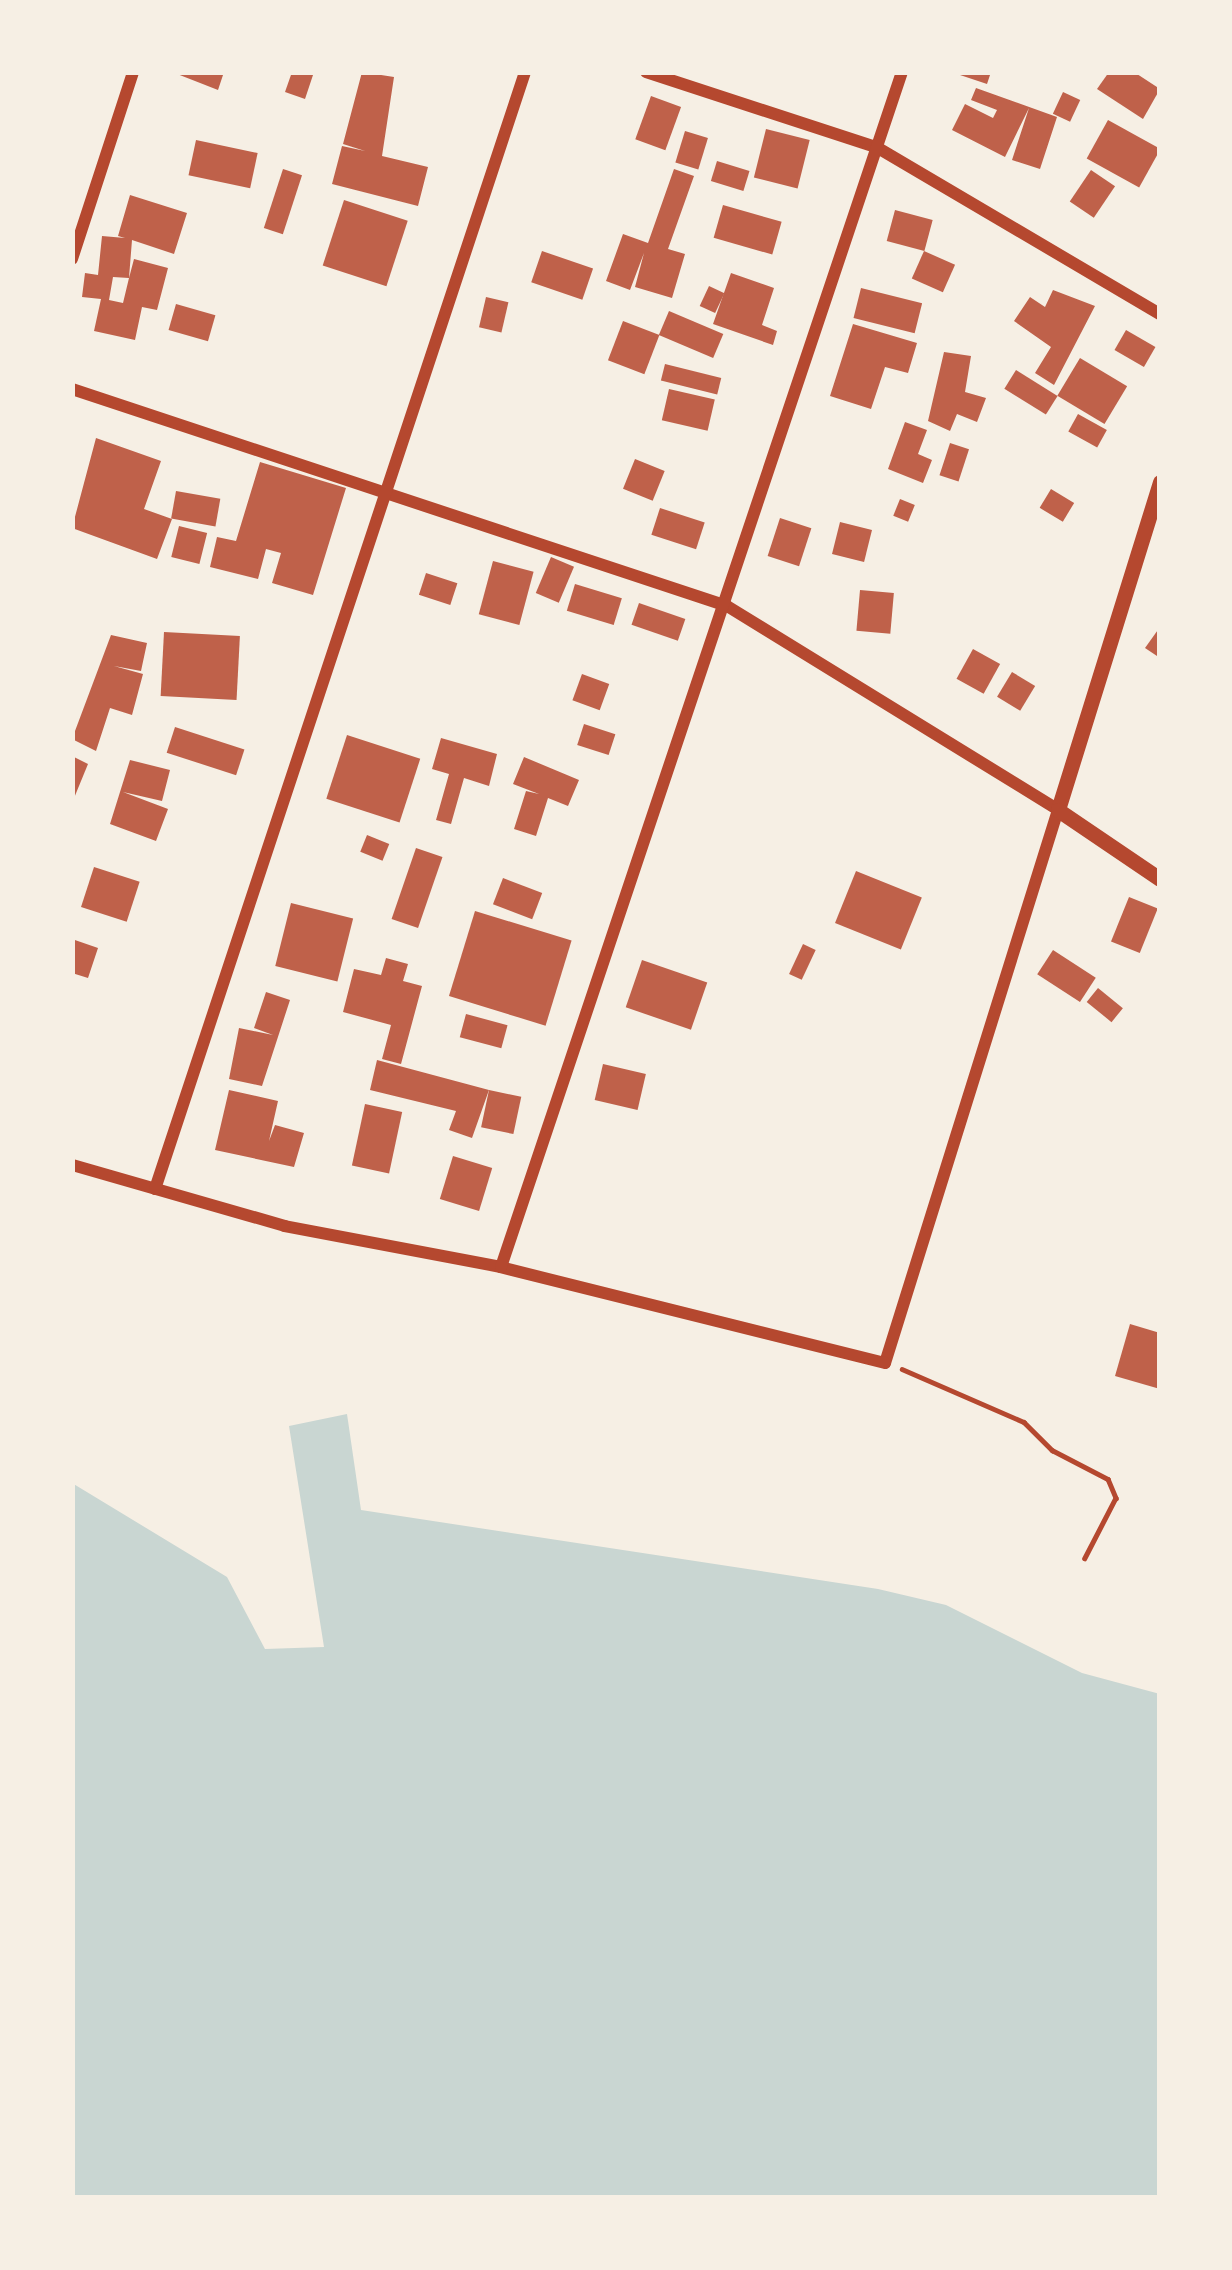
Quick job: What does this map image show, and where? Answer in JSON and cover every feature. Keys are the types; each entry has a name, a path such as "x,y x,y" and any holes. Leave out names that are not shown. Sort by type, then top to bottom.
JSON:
{"street":[{"path":"72,259 133,72"},
{"path":"155,1189 525,72"},
{"path":"646,72 878,148 1160,314"},
{"path":"501,1268 728,606 902,72"},
{"path":"72,389 728,606 1058,810 1160,879"},
{"path":"72,1165 285,1226 501,1268 885,1363 1160,482"}],"path":[{"path":"885,1363 1024,1422 1052,1450 1108,1479 1116,1498 1085,1558"}],"shaded area":[{"path":"347,1414 361,1510 878,1589 946,1605 1082,1673 1160,1694 1160,2198 72,2198 72,1483 227,1577 265,1649 324,1647 289,1426"}],"building":[{"path":"172,72 224,72 218,90"},
{"path":"292,72 314,72 305,99 285,92"},
{"path":"362,72 394,77 382,156 428,167 418,206 332,184 342,146 365,151 343,144"},
{"path":"951,72 991,72 987,84"},
{"path":"1109,72 1134,72 1160,89 1143,119 1097,89"},
{"path":"976,88 1057,117 1040,169 1012,160 1029,108 1005,157 952,130 965,104 993,118 997,110 971,100"},
{"path":"1063,92 1080,100 1070,122 1053,114"},
{"path":"651,96 681,107 665,150 635,139"},
{"path":"1108,120 1160,149 1139,188 1087,158"},
{"path":"766,129 810,140 798,188 754,178"},
{"path":"685,131 708,138 698,170 675,163"},
{"path":"196,140 258,153 250,188 189,175"},
{"path":"717,161 750,171 743,191 711,181"},
{"path":"283,169 302,175 283,234 264,228"},
{"path":"674,169 694,176 668,249 685,254 672,298 635,287 644,253 630,290 606,281 623,234 648,243"},
{"path":"1091,170 1115,186 1094,218 1070,202"},
{"path":"130,195 187,213 174,254 132,240 129,278 134,259 168,268 157,310 142,307 135,340 94,331 101,299 82,297 85,273 98,275 102,236 125,238 118,236","holes":["113,277 129,278 123,303 109,300"]},
{"path":"344,200 408,221 386,286 323,266"},
{"path":"723,205 782,222 772,254 714,238"},
{"path":"895,210 933,220 924,251 887,241"},
{"path":"542,251 593,269 582,300 531,282"},
{"path":"924,251 955,265 943,292 912,278"},
{"path":"731,273 774,288 762,325 777,331 773,345 713,324"},
{"path":"709,286 724,293 715,313 700,306"},
{"path":"861,288 922,303 915,333 854,318"},
{"path":"1053,290 1095,306 1054,385 1035,373 1051,347 1014,321 1030,297 1045,307"},
{"path":"486,297 508,302 501,332 479,327"},
{"path":"176,304 215,315 208,341 169,330"},
{"path":"669,311 723,334 713,358 659,335"},
{"path":"623,321 659,335 644,374 608,360"},
{"path":"853,324 917,343 908,373 885,367 871,409 830,396"},
{"path":"1126,330 1155,347 1144,367 1114,350"},
{"path":"944,352 971,356 965,392 986,398 977,422 957,414 950,431 928,421"},
{"path":"1080,358 1127,386 1104,424 1057,396"},
{"path":"665,364 721,378 717,395 661,380"},
{"path":"1016,370 1058,396 1046,415 1004,389"},
{"path":"669,389 715,400 708,431 662,420"},
{"path":"1078,414 1107,430 1097,447 1068,431"},
{"path":"905,422 927,430 918,454 932,460 923,483 888,469"},
{"path":"96,438 161,461 144,509 172,519 157,559 72,528"},
{"path":"950,443 969,449 959,482 939,475"},
{"path":"635,459 665,471 653,501 623,489"},
{"path":"260,462 346,488 313,595 272,583 281,553 266,549 258,579 210,567 217,537 236,541"},
{"path":"1051,489 1074,503 1063,522 1040,508"},
{"path":"176,491 220,499 215,526 171,519"},
{"path":"900,499 915,505 908,522 893,516"},
{"path":"660,508 705,523 696,549 651,535"},
{"path":"780,518 811,528 799,566 768,556"},
{"path":"840,522 872,530 864,562 832,554"},
{"path":"179,526 207,533 199,564 171,557"},
{"path":"551,557 574,567 559,603 536,593"},
{"path":"493,561 534,572 519,625 479,614"},
{"path":"426,573 457,583 450,605 419,595"},
{"path":"575,584 622,598 614,625 567,611"},
{"path":"860,590 894,593 890,634 856,631"},
{"path":"639,603 685,619 678,641 632,625"},
{"path":"1160,627 1160,658 1145,648"},
{"path":"164,632 240,636 237,700 161,696"},
{"path":"111,635 147,643 141,671 114,666 143,674 132,715 110,708 96,751 72,739"},
{"path":"973,649 1000,664 984,694 957,679"},
{"path":"1012,672 1035,686 1020,711 997,697"},
{"path":"582,674 609,684 600,710 572,700"},
{"path":"584,724 615,734 609,755 577,745"},
{"path":"175,727 244,750 236,775 167,753"},
{"path":"347,735 420,759 400,823 326,799"},
{"path":"441,738 497,754 489,786 464,778 451,824 436,820 449,774 432,769"},
{"path":"72,756 88,764 72,803"},
{"path":"524,757 579,780 568,806 548,798 536,836 514,829 526,791 539,794 513,784"},
{"path":"130,760 170,770 162,801 123,792 168,809 156,841 110,824"},
{"path":"367,835 389,844 383,861 360,852"},
{"path":"416,848 442,857 418,928 392,919"},
{"path":"94,867 140,882 127,922 81,907"},
{"path":"856,871 922,898 901,950 835,923"},
{"path":"503,878 542,893 532,919 493,904"},
{"path":"1129,897 1158,909 1140,953 1111,942"},
{"path":"291,903 353,918 337,982 275,966"},
{"path":"475,911 572,941 546,1026 449,996"},
{"path":"72,939 98,948 88,978 72,973"},
{"path":"803,944 816,950 802,980 789,974"},
{"path":"1053,950 1096,978 1080,1002 1037,974"},
{"path":"386,958 408,964 403,981 422,986 401,1064 382,1059 391,1025 343,1012 354,969 381,975"},
{"path":"642,960 707,982 691,1030 626,1007"},
{"path":"1098,988 1123,1008 1112,1022 1087,1002"},
{"path":"266,992 290,1000 262,1086 229,1079 239,1028 273,1035 254,1028"},
{"path":"466,1014 508,1025 501,1048 460,1037"},
{"path":"377,1060 489,1090 472,1138 449,1130 456,1111 370,1090"},
{"path":"603,1064 646,1074 638,1110 595,1100"},
{"path":"229,1090 278,1101 269,1141 275,1125 304,1133 294,1167 215,1150"},
{"path":"489,1090 521,1097 513,1134 481,1127"},
{"path":"365,1104 402,1112 389,1174 352,1166"},
{"path":"453,1156 492,1168 479,1211 440,1199"},
{"path":"1130,1324 1160,1333 1160,1389 1115,1376"}]}
